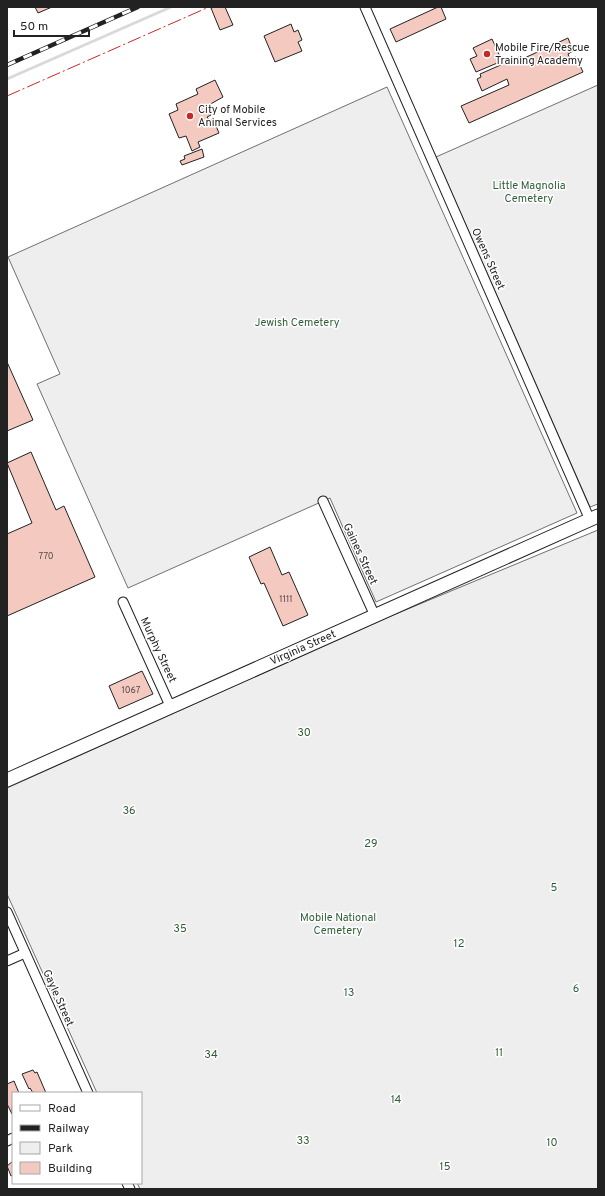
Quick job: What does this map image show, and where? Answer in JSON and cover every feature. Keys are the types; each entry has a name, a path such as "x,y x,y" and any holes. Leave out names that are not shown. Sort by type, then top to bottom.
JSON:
{"street":[{"name":"Owens Street","path":"365,7 594,518"},
{"name":"Gaines Street","path":"323,502 375,616"},
{"name":"Virginia Street","path":"7,780 594,518"},
{"name":"Murphy Street","path":"123,602 171,708"},
{"name":"Gayle Street","path":"7,912 88,1092"},
{"path":"7,961 25,953"}],"green space":[{"name":"Little Magnolia Cemetery","path":"598,85 598,504 590,507 436,157"},
{"name":"Jewish Cemetery","path":"387,87 577,513 376,602 330,498 128,588 37,384 60,374 8,257"},
{"name":"Mobile National Cemetery","path":"598,530 598,1189 140,1189 138,1184 142,1184 142,1092 97,1092 7,894 7,788 386,618"}],"building":[{"path":"35,7 52,7 38,13"},
{"path":"225,7 233,25 220,30 211,8"},
{"path":"441,7 446,19 396,42 390,29"},
{"path":"291,24 294,32 298,30 302,40 298,42 302,51 275,62 264,36"},
{"path":"568,38 573,51 568,54 570,59 576,57 583,72 469,123 461,106 509,85 507,79 482,91 477,79 481,77 480,74 519,57 520,60"},
{"path":"492,39 502,61 476,72 470,59 477,56 473,48"},
{"name":"City of Mobile Animal Services","path":"215,80 223,97 207,106 211,115 207,117 209,120 213,119 219,133 198,142 200,147 192,151 186,136 179,138 169,114 178,110 176,104 198,94 196,89"},
{"path":"202,149 204,157 182,165 180,161 185,159 184,156"},
{"path":"7,362 33,420 7,431"},
{"path":"31,452 56,510 64,506 95,577 7,616 7,534 32,523 7,463"},
{"path":"270,547 282,575 289,572 308,615 283,626 264,583 261,584 249,557"},
{"path":"142,671 153,694 119,709 109,686"},
{"path":"33,1070 35,1073 37,1072 46,1092 32,1092 30,1088 29,1089 22,1074"},
{"path":"14,1081 19,1092 12,1092 12,1114 7,1104 7,1084"},
{"path":"12,1162 11,1176 7,1166"}],"waterway":[{"path":"7,79 171,7"}],"railway":[{"path":"7,65 138,7"}],"power":[{"path":"7,96 209,7"}],"place":[{"name":"Mobile Fire/Rescue Training Academy","path":"487,54"},
{"name":"City of Mobile Animal Services","path":"190,116"}],"park label":[{"name":"30","path":"304,733"},
{"name":"36","path":"129,811"},
{"name":"29","path":"371,844"},
{"name":"5","path":"554,888"},
{"name":"35","path":"180,929"},
{"name":"12","path":"459,944"},
{"name":"6","path":"576,989"},
{"name":"13","path":"349,993"},
{"name":"11","path":"499,1053"},
{"name":"34","path":"211,1055"},
{"name":"14","path":"396,1100"},
{"name":"33","path":"303,1141"},
{"name":"10","path":"552,1143"},
{"name":"15","path":"445,1167"}]}
